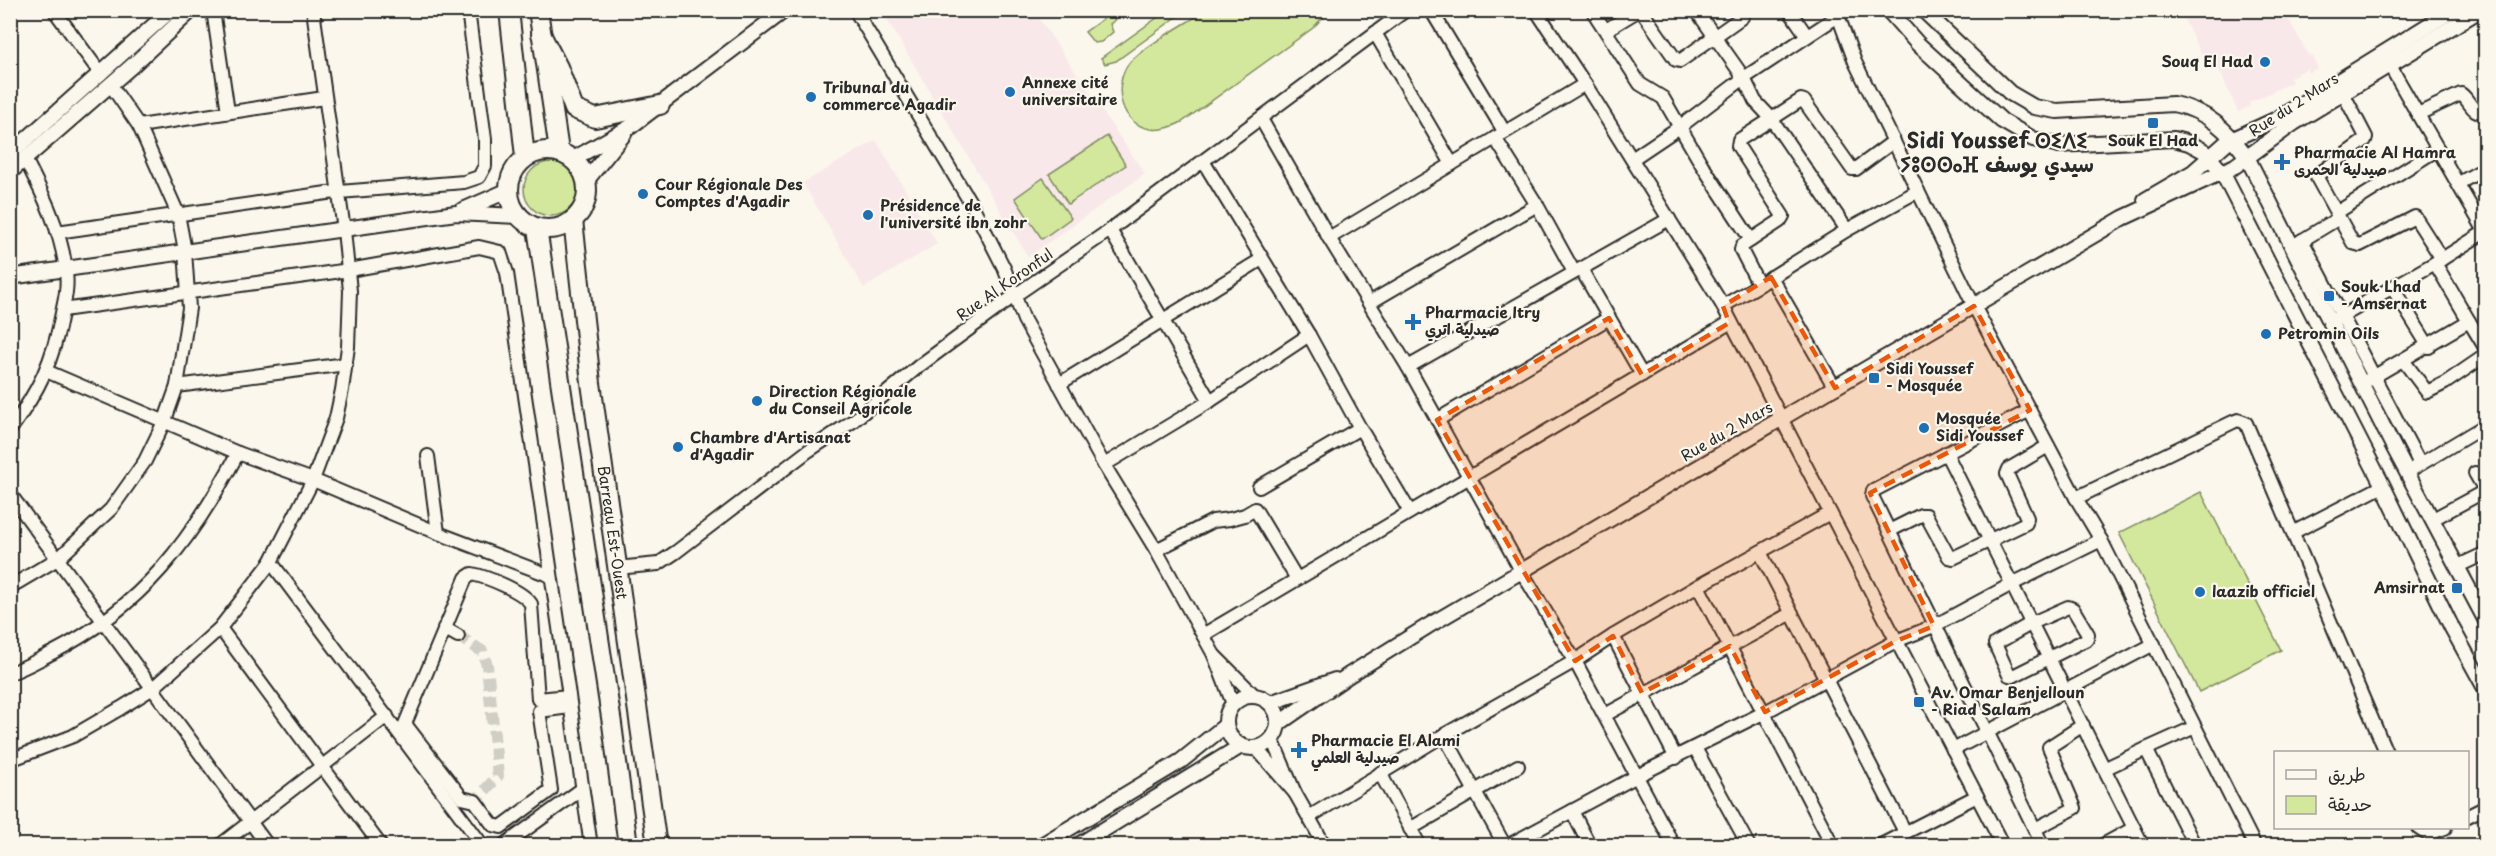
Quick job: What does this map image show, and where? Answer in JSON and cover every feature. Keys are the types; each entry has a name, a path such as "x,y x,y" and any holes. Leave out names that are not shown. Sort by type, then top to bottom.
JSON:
{"main road":[{"path":"509,10 525,157"},
{"path":"538,10 566,155"},
{"path":"541,34 553,56 574,109 595,118 660,105"},
{"path":"542,150 566,155 582,169 586,181 585,204 573,220 562,226 550,229 537,228 519,216 511,204 510,178 516,166 525,157 542,150"},
{"name":"Barreau Est-Ouest","path":"573,220 591,383 657,846"},
{"name":"Barreau Est-Ouest","path":"537,228 612,724 628,846"}],"street":[{"path":"10,587 58,558 111,509 145,461 165,420 177,386 185,345 189,290 178,214 139,126 54,10"},
{"path":"10,172 105,79 171,10"},
{"path":"10,154 105,79 134,64 192,10"},
{"path":"213,10 228,112"},
{"path":"10,760 73,736 153,688 220,628 271,562 313,480 336,418 346,364 350,321 349,270 312,10"},
{"path":"57,232 339,193 464,182 478,177 485,166 485,139 468,10"},
{"path":"566,155 630,127 785,10"},
{"path":"855,10 973,207 1004,268 1024,320 1104,465 1156,550 1214,655 1233,704"},
{"name":"Rue Al Koronful","path":"617,568 650,566 667,558 808,451 853,421 919,366 1014,296 1110,230 1406,10"},
{"path":"1431,10 1537,206 1609,318 1642,375"},
{"path":"1536,10 1585,84 1723,306 2003,846"},
{"path":"1592,10 1640,84 1663,98 1702,165 1751,240"},
{"path":"1606,30 1640,10 1678,61 1742,17 1741,10"},
{"path":"1696,10 1744,78 1755,101 1771,118 1847,230"},
{"path":"1789,10 1807,36"},
{"path":"1888,10 1918,44 1977,99 2007,124 2027,136 2050,144 2072,145 2174,139 2197,147 2210,156 2222,172 2384,486 2452,628 2486,690"},
{"path":"1923,10 2010,93 2034,107 2057,111 2173,104 2190,108 2208,117 2234,139 2343,316 2367,381 2407,472 2484,616"},
{"name":"Rue du 2 Mars","path":"2123,218 2147,199 2193,172 2210,156 2234,139 2277,119 2453,10"},
{"name":"Rue du 2 Mars","path":"1278,724 1349,675 2123,218 2222,172 2389,64 2480,10"},
{"path":"1632,159 1837,13 1855,62 1974,306 2076,498 2101,540 2255,846"},
{"path":"1375,33 1452,164"},
{"path":"2331,323 2485,232 2389,64"},
{"path":"1329,238 1585,84"},
{"path":"2343,93 2366,137 2317,175 2353,243 2358,245 2415,217 2486,349"},
{"path":"2418,114 2461,94 2475,111 2486,111"},
{"path":"139,126 324,98"},
{"path":"1759,285 1741,254 1742,246 1780,221 1783,216 1738,142 1798,100 1804,101 1850,167 1854,169 1894,141"},
{"path":"1261,119 1329,238 1408,367 1522,572 1575,661 1674,846"},
{"path":"586,181 630,127"},
{"path":"2297,244 2438,149"},
{"path":"10,430 30,402 46,371 56,346 67,289 66,270 57,232 25,159"},
{"path":"1203,161 1309,335 1410,512"},
{"path":"2459,183 2486,168"},
{"path":"456,213 509,190"},
{"path":"1723,306 1847,230 1918,191"},
{"path":"1369,303 1537,206"},
{"path":"10,277 456,213 519,216"},
{"path":"1408,367 1669,219"},
{"path":"1110,230 1210,401"},
{"path":"2297,244 2331,323 2420,464"},
{"path":"63,310 189,290 349,270 478,247 500,252 507,273 591,846"},
{"path":"1059,384 1262,259"},
{"path":"1771,277 1835,388"},
{"path":"2392,287 2429,346"},
{"path":"1437,420 1609,318"},
{"path":"2367,381 2469,321"},
{"path":"1203,635 1731,322"},
{"path":"1104,465 1210,401 1309,335"},
{"path":"2403,360 2427,392 2445,383 2486,355"},
{"path":"177,386 346,364"},
{"path":"46,371 238,453 313,480 438,533 551,576"},
{"path":"2030,410 1873,491 1872,495 2043,846"},
{"path":"2076,498 2241,420 2249,428 2385,751"},
{"path":"2407,472 2486,425"},
{"path":"1259,487 1360,428"},
{"path":"1889,531 1921,515 1926,515 1951,558 1991,541 2027,521 2007,474 2008,471 2048,446"},
{"path":"10,673 61,649 105,622 171,560 202,517 238,453"},
{"path":"1946,453 2106,768 2143,846"},
{"path":"428,456 438,533"},
{"path":"2433,519 2485,491 2475,473"},
{"path":"2294,532 2384,486"},
{"path":"10,494 268,846"},
{"path":"1156,550 1213,521 1238,517 1255,509 1297,579"},
{"path":"1309,817 1698,586 1830,513"},
{"path":"1444,735 1506,846 1637,776 1765,712 1896,641 1934,626 2101,540"},
{"path":"1760,552 1905,832"},
{"path":"2458,566 2486,553"},
{"path":"271,562 483,846"},
{"path":"472,574 525,596 531,604 539,705 551,790 501,827 493,825 477,799 462,798 405,724 466,578 472,574"},
{"path":"1698,586 1833,846"},
{"path":"2071,607 2088,634 2087,639 2010,676 1995,647 1996,643 2032,623 2071,607"},
{"path":"1605,716 1642,693 1791,613"},
{"path":"220,628 381,846"},
{"path":"444,628 458,636"},
{"path":"1613,636 1676,758"},
{"path":"1953,750 2154,644"},
{"path":"1214,655 1255,696 1270,703 1276,712 1278,724 1272,739 1256,748 1241,746 1229,734 1226,725 1227,714 1233,704 1242,698 1255,696"},
{"name":"Rue du 2 Mars","path":"1270,703 1349,675"},
{"path":"539,705 569,701"},
{"path":"219,846 387,716"},
{"path":"1041,846 1181,761 1226,725"},
{"path":"2034,829 2075,808 2049,747 2083,725"},
{"path":"2106,768 2195,727"},
{"path":"1272,739 1295,794 1325,846"},
{"path":"1077,846 1241,746"},
{"path":"1256,748 1295,794"},
{"path":"1695,748 1749,846"},
{"path":"2146,749 2195,846"},
{"path":"1410,828 1518,766"},
{"path":"1380,773 1420,846"},
{"path":"503,846 582,789"},
{"path":"1879,846 1977,796"},
{"path":"2469,816 2486,807"},
{"path":"1572,811 1590,846"},
{"path":"2101,846 2134,828"},
{"path":"2420,829 2427,834 2442,829"}],"highlighted area":[{"path":"1771,277 1835,388 1974,306 2030,410 1870,493 1934,626 1896,641 1765,712 1730,646 1642,693 1613,636 1575,661 1437,420 1609,318 1642,375 1729,323 1723,306"}],"shaded area":[{"name":"Annexe cité universitaire","path":"882,11 1034,11 1145,174 1028,257"},
{"name":"Souq El Had","path":"2180,11 2284,11 2318,68 2309,73 2306,69 2290,78 2292,82 2249,103 2250,106 2238,112 2215,61 2206,64"},
{"path":"876,140 937,244 864,288 803,183"}],"green space":[{"path":"1168,10 1185,11 1116,61 1105,64 1101,58"},
{"path":"1205,11 1326,11 1313,28 1182,122 1159,129 1140,126 1126,112 1120,93 1124,72 1129,63 1154,43"},
{"path":"1111,13 1115,20 1110,24 1113,32 1101,42 1094,43 1085,32"},
{"path":"1107,136 1126,165 1068,204 1049,174"},
{"path":"546,162 556,162 566,166 574,174 578,189 574,204 566,212 556,216 546,216 536,212 528,204 524,194 524,184 528,174 536,166"},
{"path":"1043,178 1071,218 1042,239 1015,198"},
{"name":"laazib officiel","path":"2201,492 2281,650 2199,692 2119,533"}],"tunnel":[{"path":"458,636 482,651 487,665 498,776 478,798"}],"place":[{"name":"Souq El Had","path":"2265,62"},
{"name":"Annexe cité universitaire","path":"1010,92"},
{"name":"Tribunal du commerce Agadir","path":"811,97"},
{"name":"Souk El Had","path":"2153,123"},
{"name":"Pharmacie Al Hamra صيدلية الحمرى","path":"2282,162"},
{"name":"Cour Régionale Des Comptes d'Agadir","path":"643,194"},
{"name":"Présidence de l'université ibn zohr","path":"868,215"},
{"name":"Souk Lhad - Amsernat","path":"2329,296"},
{"name":"Pharmacie Itry صيدلية اتري","path":"1413,322"},
{"name":"Petromin Oils","path":"2266,334"},
{"name":"Sidi Youssef - Mosquée","path":"1874,378"},
{"name":"Direction Régionale du Conseil Agricole","path":"757,401"},
{"name":"Mosquée Sidi Youssef","path":"1924,428"},
{"name":"Chambre d'Artisanat d'Agadir","path":"678,447"},
{"name":"Amsirnat","path":"2457,588"},
{"name":"laazib officiel","path":"2200,592"},
{"name":"Av. Omar Benjelloun - Riad Salam","path":"1919,702"},
{"name":"Pharmacie El Alami صيدلية العلمي","path":"1299,750"}],"district":[{"name":"Sidi Youssef ⵙⵉⴷⵉ ⵢⵓⵙⵙⴰⴼ سيدي يوسف","path":"1997,153"}]}
